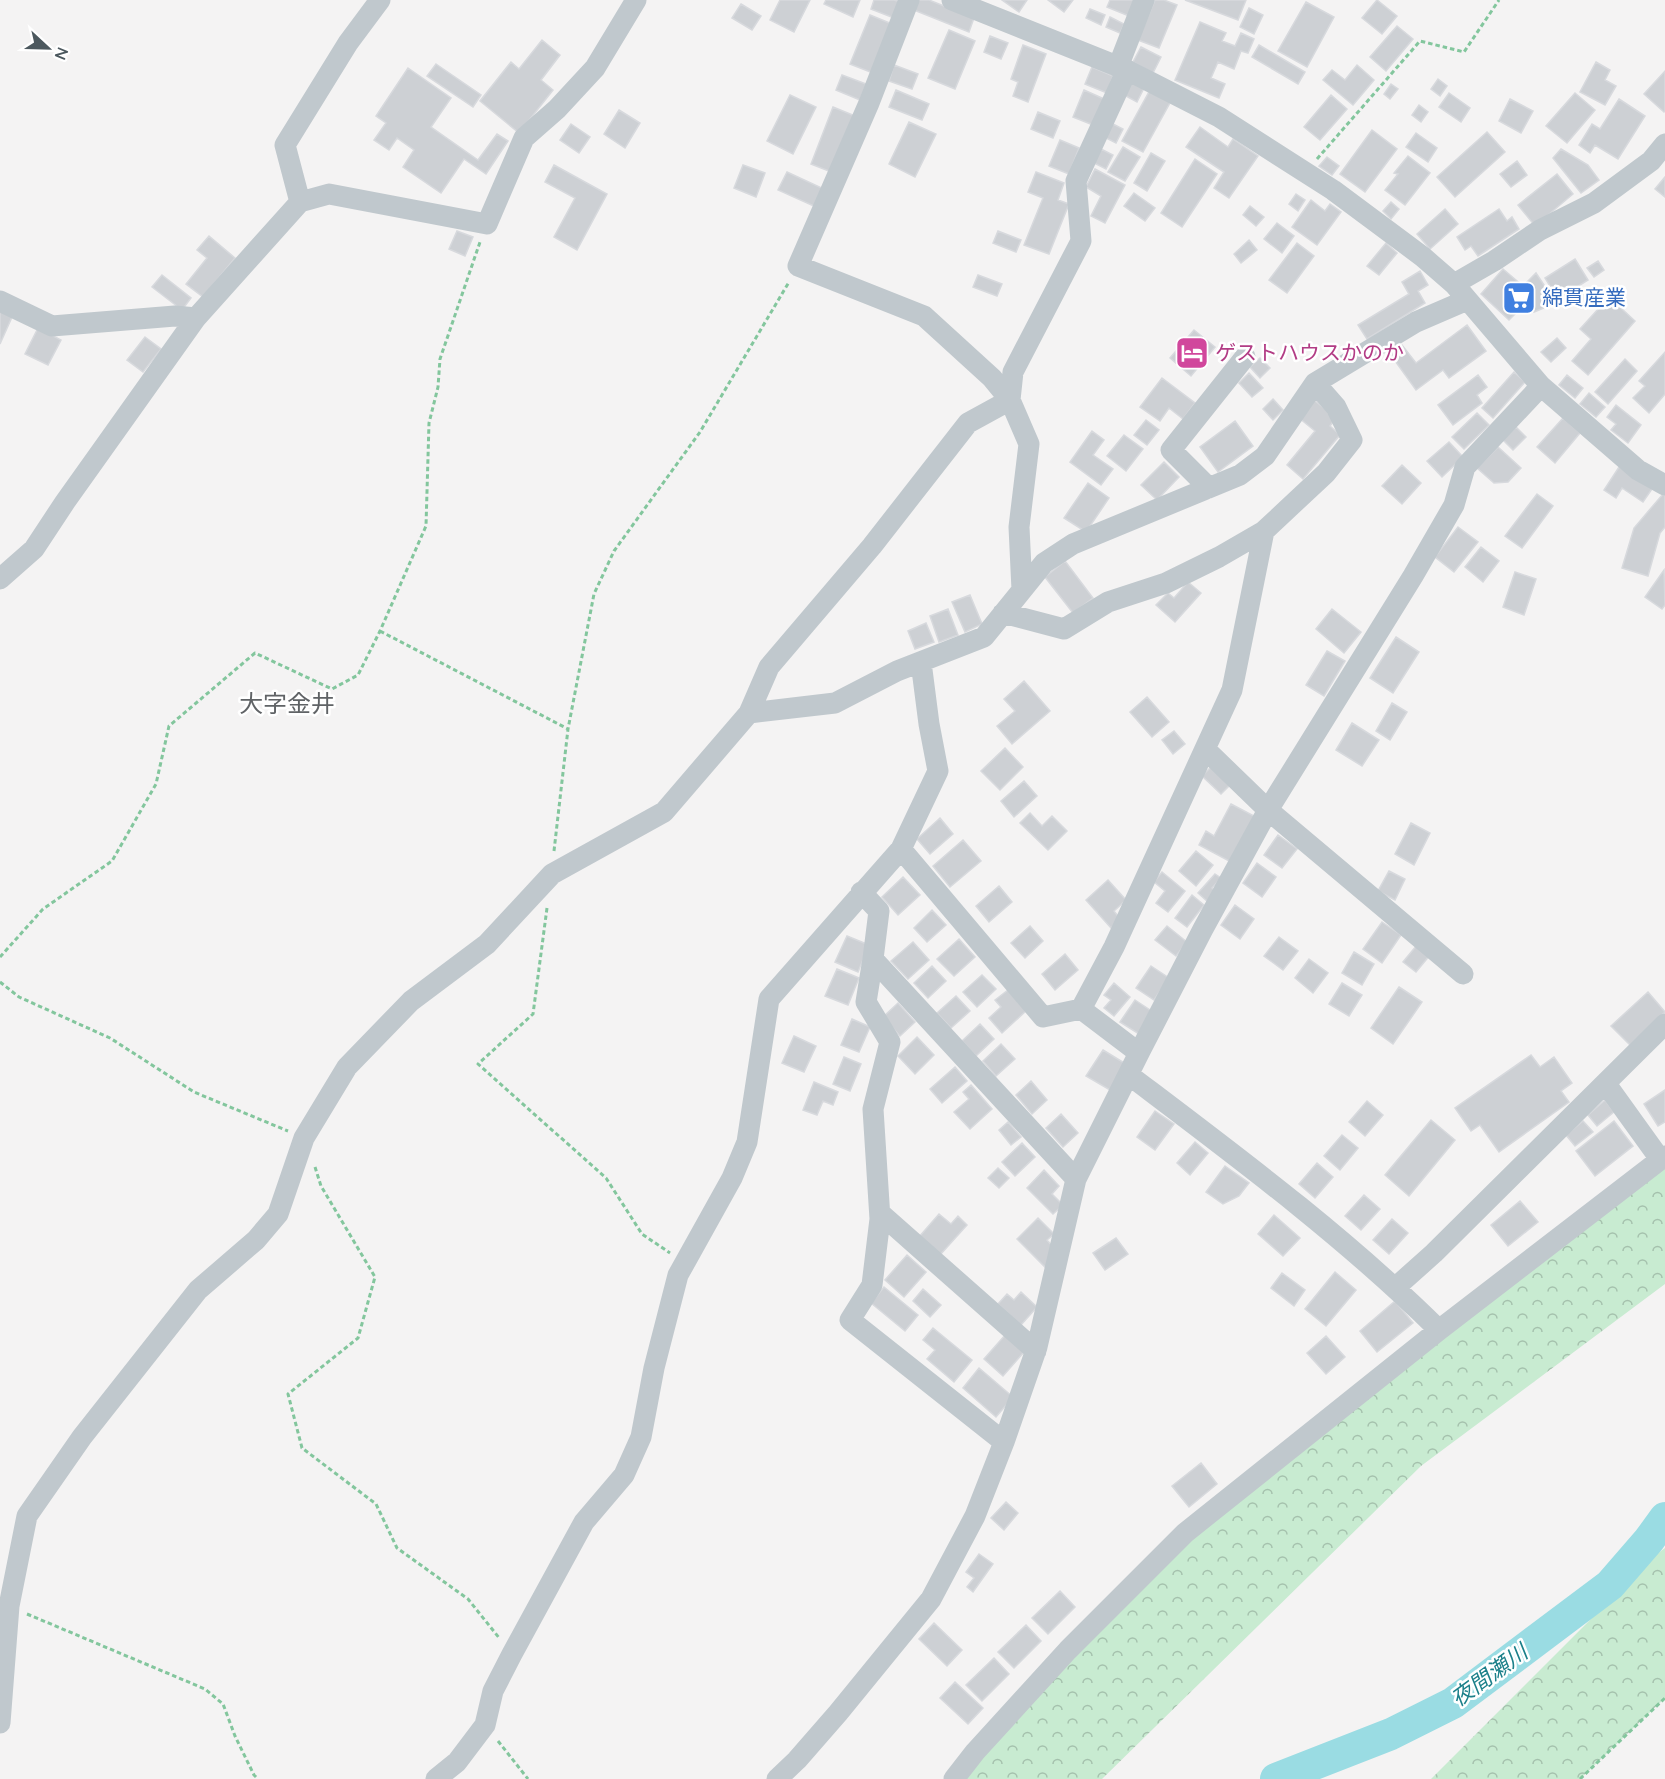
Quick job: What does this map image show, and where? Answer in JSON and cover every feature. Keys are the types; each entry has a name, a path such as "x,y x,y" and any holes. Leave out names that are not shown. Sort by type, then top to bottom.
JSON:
{"street":[{"path":"300,202 285,145 348,43 380,0"},
{"path":"0,579 34,549 65,501 196,318 300,202 329,194 487,224 524,138 557,109 595,68 636,0"},
{"path":"909,0 869,103 798,266 924,316 992,378 1010,400 1029,444 1019,527 1022,590"},
{"path":"954,0 1122,69 1219,117 1305,172 1369,216 1461,292 1541,386 1638,470 1665,485"},
{"path":"1010,400 1013,372 1081,241 1076,181 1122,69 1144,0"},
{"path":"749,713 835,703 897,670 984,637 1044,563 1073,544 1240,475 1265,456 1315,383 1461,292 1540,230 1594,203 1651,161 1665,144"},
{"path":"0,301 52,326 175,316 196,318"},
{"path":"1209,488 1171,450 1245,357"},
{"path":"1004,613 1064,629 1108,602 1166,583 1219,557 1264,531 1326,473 1352,440 1336,407 1315,383"},
{"path":"777,1779 797,1760 931,1599 975,1516 1036,1351 1076,1179 1139,1053 1268,810 1413,576 1448,515 1454,504 1465,467 1541,386"},
{"path":"0,1723 9,1606 27,1516 82,1437 198,1290 256,1240 278,1214 304,1138 347,1066 411,1001 487,944 552,874 664,812 749,713 769,667 872,546 968,423 1010,400"},
{"path":"1081,1009 1114,947 1232,690 1264,531"},
{"path":"436,1779 457,1762 485,1725 493,1692 512,1654 584,1522 624,1475 641,1437 654,1368 678,1275 732,1178 747,1142 769,999 901,849 938,771 928,724 921,662"},
{"path":"1205,749 1268,810 1462,974"},
{"path":"901,849 1043,1017 1081,1009 1139,1053"},
{"path":"861,892 879,911 866,1002 890,1042 873,1109 880,1212 872,1285 850,1320 1004,1442"},
{"path":"873,958 1076,1179"},
{"path":"1396,1287 1434,1253 1665,1024"},
{"path":"1129,1075 1267,1180 1396,1287 1439,1330"},
{"path":"954,1779 975,1752 1068,1650 1185,1533 1439,1330 1663,1158 1606,1084"},
{"path":"880,1212 1036,1351"}],"path":[{"path":"1305,172 1420,41 1464,52 1499,0"},
{"path":"0,957 44,909 112,861 156,784 169,726 255,653 332,689 358,675 426,526 429,423 438,387 440,359 487,224"},
{"path":"684,1262 642,1234 606,1178 478,1064 533,1014 568,729 594,594 614,551 700,432 798,266"},
{"path":"380,631 568,729"},
{"path":"0,982 19,997 110,1038 194,1092 304,1138"},
{"path":"314,1167 321,1186 375,1277 358,1338 288,1394 302,1448 376,1504 397,1548 468,1599 512,1654"},
{"path":"9,1606 205,1689 216,1696 224,1704 235,1736 258,1779"},
{"path":"1580,1779 1665,1698"},
{"path":"485,1725 528,1779"}],"green space":[{"path":"1665,1166 1665,1284 1421,1466 1102,1779 954,1779 1185,1533"},
{"path":"1665,1548 1665,1698 1580,1779 1431,1779 1653,1557"}],"building":[{"path":"780,0 810,0 794,32 770,20"},
{"path":"826,0 860,0 853,17 824,4"},
{"path":"874,0 901,2 894,18 871,9"},
{"path":"918,0 929,0 974,18 969,32 914,10"},
{"path":"1002,0 1027,0 1019,12"},
{"path":"1048,0 1073,0 1064,12"},
{"path":"1110,0 1135,0 1129,16 1107,7"},
{"path":"1155,0 1164,0 1177,5 1159,48 1138,40"},
{"path":"1185,0 1246,0 1238,20"},
{"path":"1377,0 1397,16 1382,34 1362,18"},
{"path":"1306,2 1334,17 1307,67 1278,51"},
{"path":"741,4 761,16 752,30 732,18"},
{"path":"1249,8 1263,15 1254,34 1240,27"},
{"path":"1090,9 1105,15 1101,25 1086,18"},
{"path":"870,15 892,24 873,73 850,64"},
{"path":"1110,17 1124,24 1120,33 1106,27"},
{"path":"1200,22 1226,33 1222,41 1235,46 1241,33 1254,39 1248,53 1241,51 1234,69 1218,62 1211,78 1225,84 1219,98 1175,80"},
{"path":"1397,26 1413,39 1386,71 1370,57"},
{"path":"949,30 975,41 955,89 928,78"},
{"path":"990,36 1008,43 1001,59 984,52"},
{"path":"542,40 560,55 541,80 553,90 519,133 480,101 511,62 519,69"},
{"path":"1023,45 1046,54 1028,102 1013,96 1018,82 1011,79"},
{"path":"1259,45 1305,72 1298,84 1252,57"},
{"path":"1141,47 1161,57 1153,73 1133,62"},
{"path":"1596,62 1610,70 1605,80 1616,86 1605,105 1580,92"},
{"path":"436,64 481,95 473,107 427,76"},
{"path":"894,65 918,74 912,89 889,81"},
{"path":"1357,65 1374,80 1353,105 1323,80 1332,70 1345,80"},
{"path":"1092,67 1113,76 1107,93 1085,84"},
{"path":"408,68 451,98 431,127 478,160 497,134 508,141 486,174 464,159 441,193 403,167 414,150 397,138 389,150 374,140 386,123 376,116"},
{"path":"1665,71 1665,111 1664,112 1644,94"},
{"path":"842,75 866,84 860,100 836,90"},
{"path":"1438,79 1447,86 1440,96 1431,89"},
{"path":"1131,82 1144,88 1137,102 1124,95"},
{"path":"1391,84 1398,89 1390,99 1384,94"},
{"path":"896,90 929,104 922,120 889,107"},
{"path":"1084,90 1104,99 1093,125 1073,117"},
{"path":"1150,90 1171,101 1143,152 1122,141"},
{"path":"1449,93 1470,108 1461,122 1439,107"},
{"path":"1575,93 1595,110 1567,143 1546,126"},
{"path":"790,95 816,107 793,154 767,141"},
{"path":"1331,95 1347,109 1320,140 1304,127"},
{"path":"1510,99 1533,111 1521,133 1499,121"},
{"path":"1619,99 1645,116 1618,159 1595,145 1590,153 1579,145 1592,124 1600,129"},
{"path":"1419,105 1428,112 1421,122 1412,115"},
{"path":"833,107 855,116 834,173 811,164"},
{"path":"619,110 640,123 625,148 604,134"},
{"path":"1038,112 1060,121 1053,138 1031,129"},
{"path":"909,122 936,134 915,177 889,164"},
{"path":"1111,123 1123,129 1116,143 1104,137"},
{"path":"571,124 590,137 579,153 560,140"},
{"path":"1200,127 1228,147 1233,139 1258,156 1229,198 1214,188 1224,172 1186,147"},
{"path":"1372,130 1397,149 1365,192 1340,174"},
{"path":"1487,132 1505,152 1455,197 1437,177"},
{"path":"1416,133 1437,148 1428,162 1406,147"},
{"path":"1060,140 1079,148 1069,174 1049,166"},
{"path":"1123,147 1140,157 1125,181 1108,172"},
{"path":"1101,149 1113,155 1106,169 1094,163"},
{"path":"1561,149 1588,165 1599,180 1581,193 1553,158"},
{"path":"1151,153 1165,161 1147,191 1134,183"},
{"path":"1408,156 1430,173 1405,205 1385,190 1398,174 1394,173"},
{"path":"1327,157 1339,166 1332,175 1319,166"},
{"path":"1195,159 1217,174 1182,227 1161,213"},
{"path":"1517,161 1527,175 1511,187 1500,174"},
{"path":"554,165 607,194 577,250 554,237 575,198 545,182"},
{"path":"743,165 765,173 756,197 734,188"},
{"path":"1095,169 1125,185 1105,223 1091,216 1101,196 1086,187"},
{"path":"787,172 824,189 816,207 778,190"},
{"path":"1036,172 1064,183 1058,200 1069,204 1049,254 1024,245 1043,198 1028,192"},
{"path":"1557,174 1573,194 1535,226 1518,205"},
{"path":"1665,177 1665,197 1655,189"},
{"path":"1134,193 1155,208 1145,221 1124,206"},
{"path":"1296,194 1305,200 1298,211 1289,204"},
{"path":"1311,200 1325,211 1330,204 1341,212 1317,245 1292,227"},
{"path":"1391,202 1399,209 1391,219 1383,211"},
{"path":"1250,206 1264,217 1256,226 1243,215"},
{"path":"1445,209 1458,224 1430,249 1417,234"},
{"path":"1499,209 1507,221 1512,217 1519,229 1478,256 1471,246 1465,250 1457,237"},
{"path":"1277,223 1294,236 1282,253 1264,239"},
{"path":"457,231 473,237 465,256 449,249"},
{"path":"998,231 1021,240 1016,252 993,243"},
{"path":"209,236 235,258 203,297 186,284 207,258 197,250"},
{"path":"1249,240 1257,250 1241,263 1234,254"},
{"path":"1297,243 1314,256 1287,293 1269,280"},
{"path":"1386,243 1397,253 1379,275 1367,266"},
{"path":"1575,259 1588,280 1558,299 1545,278"},
{"path":"1598,261 1604,270 1594,277 1587,268"},
{"name":"綿貫産業","path":"1503,269 1523,286 1536,273 1556,303 1534,312 1526,303 1509,320 1481,294"},
{"path":"1420,271 1428,285 1418,291 1425,303 1367,339 1358,325 1409,294 1402,282"},
{"path":"162,275 191,298 182,310 152,287"},
{"path":"978,275 1002,284 997,296 973,287"},
{"path":"1609,297 1635,321 1588,375 1572,361 1591,339 1580,329"},
{"path":"0,311 12,317 0,344"},
{"path":"1467,325 1486,351 1449,378 1443,370 1416,390 1390,354 1402,345 1416,363"},
{"path":"38,328 61,340 48,365 25,354"},
{"name":"ゲストハウスかのか","path":"1194,330 1215,347 1191,376 1170,358"},
{"path":"145,337 161,349 143,372 127,360"},
{"path":"1557,338 1566,348 1551,362 1541,352"},
{"path":"1665,352 1665,394 1649,413 1633,398 1645,386 1639,381"},
{"path":"1260,358 1270,368 1260,378 1250,367"},
{"path":"1625,359 1637,371 1608,404 1595,392"},
{"path":"1514,372 1525,382 1493,418 1482,408"},
{"path":"1249,373 1263,388 1252,397 1239,383"},
{"path":"1478,375 1487,387 1477,395 1482,403 1453,425 1438,405"},
{"path":"1567,375 1583,388 1575,398 1559,385"},
{"path":"1162,378 1195,403 1183,419 1169,408 1160,421 1140,407"},
{"path":"1589,393 1605,407 1596,417 1580,404"},
{"path":"1273,399 1283,410 1273,420 1263,409"},
{"path":"1314,400 1336,418 1330,426 1340,435 1303,479 1287,465 1315,431 1299,418"},
{"path":"1616,405 1641,425 1628,443 1611,430 1616,424 1607,417"},
{"path":"1477,413 1489,425 1464,449 1452,437"},
{"path":"1563,418 1580,433 1555,463 1537,447"},
{"path":"1146,420 1159,430 1147,445 1134,435"},
{"path":"1235,421 1253,446 1218,472 1200,447"},
{"path":"1516,427 1526,437 1513,450 1503,440"},
{"path":"1092,431 1104,440 1093,455 1113,469 1101,485 1070,462"},
{"path":"1124,435 1143,449 1126,471 1107,456"},
{"path":"1449,442 1463,457 1442,477 1427,461"},
{"path":"1498,447 1521,468 1508,482 1494,483 1477,468"},
{"path":"1164,462 1179,477 1157,500 1141,485"},
{"path":"1402,465 1421,483 1402,504 1382,486"},
{"path":"1619,467 1652,489 1643,502 1622,488 1616,498 1604,490"},
{"path":"1088,483 1109,498 1086,532 1064,518"},
{"path":"1537,494 1553,506 1522,548 1505,536"},
{"path":"1663,494 1665,496 1665,527 1660,533 1648,576 1622,568 1634,528"},
{"path":"1458,527 1478,542 1454,572 1435,557"},
{"path":"1481,547 1499,561 1483,582 1465,567"},
{"path":"1065,561 1093,598 1073,613 1045,577"},
{"path":"1664,570 1665,605 1662,609 1645,597"},
{"path":"1515,572 1536,579 1524,615 1503,607"},
{"path":"1188,582 1201,593 1175,622 1156,605 1168,593 1174,598"},
{"path":"970,595 982,624 965,632 952,602"},
{"path":"948,609 958,635 939,642 930,616"},
{"path":"1332,609 1361,632 1344,653 1316,629"},
{"path":"926,623 934,642 915,649 908,631"},
{"path":"1396,637 1419,652 1393,693 1370,678"},
{"path":"1327,651 1345,661 1324,696 1306,685"},
{"path":"1024,681 1050,711 1012,744 997,726 1015,711 1004,699"},
{"path":"1147,697 1169,722 1152,737 1130,712"},
{"path":"1392,703 1407,712 1390,740 1376,731"},
{"path":"1352,723 1379,740 1362,766 1336,750"},
{"path":"1174,731 1185,744 1173,754 1162,740"},
{"path":"1005,748 1023,767 1000,790 981,771"},
{"path":"1211,767 1230,785 1221,794 1202,776"},
{"path":"1024,781 1037,796 1014,817 1001,801"},
{"path":"1231,804 1254,816 1231,862 1199,845 1206,831 1214,836"},
{"path":"1030,813 1042,826 1052,816 1067,831 1048,850 1020,823"},
{"path":"940,818 953,834 930,854 917,839"},
{"path":"1411,823 1430,833 1414,865 1395,854"},
{"path":"1278,835 1297,849 1282,868 1264,855"},
{"path":"963,840 981,861 950,887 933,866"},
{"path":"1196,851 1213,865 1196,886 1179,871"},
{"path":"1257,863 1276,877 1262,897 1243,883"},
{"path":"1389,871 1405,879 1395,900 1378,891"},
{"path":"1162,872 1185,891 1168,912 1156,903 1165,891 1154,882"},
{"path":"1215,874 1221,878 1212,888 1217,893 1209,903 1198,893"},
{"path":"903,877 920,895 898,915 882,897"},
{"path":"1108,880 1126,900 1114,911 1120,919 1111,928 1086,900"},
{"path":"999,886 1012,902 989,922 976,906"},
{"path":"1192,895 1204,905 1187,927 1175,918"},
{"path":"1235,905 1254,919 1240,939 1221,925"},
{"path":"932,910 946,925 927,942 914,928"},
{"path":"1382,922 1401,935 1382,963 1363,949"},
{"path":"1030,926 1043,941 1025,958 1011,943"},
{"path":"1167,926 1187,942 1176,956 1155,940"},
{"path":"847,936 869,945 858,972 835,962"},
{"path":"1279,937 1298,951 1283,970 1264,956"},
{"path":"959,939 975,957 954,976 937,959"},
{"path":"913,942 929,960 908,979 891,961"},
{"path":"1417,945 1430,955 1416,972 1403,962"},
{"path":"1354,952 1374,964 1362,985 1342,973"},
{"path":"1065,954 1078,970 1055,990 1042,974"},
{"path":"1309,959 1328,973 1313,993 1295,978"},
{"path":"932,966 946,981 928,998 914,983"},
{"path":"1151,966 1169,978 1154,1000 1136,988"},
{"path":"837,969 859,978 848,1005 825,996"},
{"path":"982,975 996,989 977,1007 963,992"},
{"path":"1114,983 1130,997 1114,1016 1104,1008 1111,1000 1104,995"},
{"path":"1342,983 1362,995 1349,1016 1329,1004"},
{"path":"1399,987 1422,1002 1393,1044 1371,1028"},
{"path":"1008,990 1026,1011 1002,1033 989,1018 1001,1007 995,1000"},
{"path":"1648,992 1665,1012 1630,1045 1611,1026"},
{"path":"956,996 970,1011 951,1028 937,1013"},
{"path":"1135,1000 1153,1012 1139,1034 1120,1022"},
{"path":"898,1003 915,1022 900,1036 883,1017"},
{"path":"852,1019 870,1027 859,1052 841,1045"},
{"path":"980,1024 994,1039 976,1056 962,1041"},
{"path":"794,1036 816,1046 804,1072 782,1063"},
{"path":"917,1037 934,1055 915,1074 898,1056"},
{"path":"1001,1044 1015,1059 996,1076 983,1061"},
{"path":"1103,1050 1126,1064 1110,1090 1086,1076"},
{"path":"1531,1055 1540,1067 1554,1057 1572,1083 1561,1091 1569,1102 1499,1152 1480,1125 1471,1131 1455,1108"},
{"path":"844,1057 861,1064 850,1091 833,1084"},
{"path":"955,1067 967,1081 942,1103 930,1089"},
{"path":"1031,1081 1047,1100 1032,1114 1016,1095"},
{"path":"814,1082 838,1092 833,1105 823,1101 817,1115 803,1110"},
{"path":"971,1085 992,1109 970,1129 954,1112 969,1099 963,1092"},
{"path":"1665,1090 1665,1122 1658,1126 1644,1104"},
{"path":"1605,1100 1614,1112 1597,1126 1588,1115"},
{"path":"1367,1101 1383,1115 1365,1136 1349,1122"},
{"path":"1155,1111 1174,1124 1155,1150 1137,1137"},
{"path":"1061,1114 1078,1133 1063,1147 1046,1128"},
{"path":"1431,1120 1455,1140 1409,1196 1385,1175"},
{"path":"1583,1121 1593,1132 1575,1146 1566,1135"},
{"path":"1614,1121 1633,1146 1595,1176 1576,1151"},
{"path":"1008,1122 1021,1137 1011,1145 999,1130"},
{"path":"1342,1135 1358,1148 1340,1170 1324,1156"},
{"path":"1195,1142 1208,1153 1190,1175 1177,1163"},
{"path":"1022,1143 1035,1157 1015,1176 1002,1162"},
{"path":"1317,1163 1333,1177 1315,1198 1299,1184"},
{"path":"1225,1166 1249,1183 1239,1196 1223,1204 1206,1192"},
{"path":"998,1168 1009,1178 999,1188 988,1178"},
{"path":"1044,1170 1059,1186 1052,1194 1063,1205 1053,1214 1027,1188"},
{"path":"1364,1195 1380,1209 1361,1230 1345,1216"},
{"path":"1520,1201 1538,1222 1508,1246 1491,1225"},
{"path":"939,1214 951,1224 958,1216 967,1225 940,1255 919,1237"},
{"path":"1274,1215 1300,1238 1283,1256 1258,1234"},
{"path":"1038,1218 1054,1234 1047,1240 1053,1247 1046,1268 1017,1239"},
{"path":"1392,1219 1408,1233 1389,1254 1373,1240"},
{"path":"1116,1238 1128,1254 1105,1270 1093,1253"},
{"path":"907,1255 926,1272 904,1297 885,1280"},
{"path":"1335,1272 1356,1290 1326,1326 1305,1309"},
{"path":"1282,1273 1305,1290 1294,1306 1271,1288"},
{"path":"884,1287 918,1315 905,1331 871,1303"},
{"path":"923,1289 941,1305 930,1317 913,1301"},
{"path":"1021,1292 1037,1307 1021,1325 998,1304 1007,1294 1014,1300"},
{"path":"1395,1301 1413,1323 1377,1352 1360,1331"},
{"path":"933,1328 972,1360 954,1382 927,1359 935,1350 923,1340"},
{"path":"1006,1334 1025,1351 1003,1376 984,1359"},
{"path":"1326,1336 1345,1357 1326,1374 1307,1353"},
{"path":"979,1368 1013,1397 996,1417 963,1388"},
{"path":"1201,1463 1217,1484 1189,1507 1172,1486"},
{"path":"1006,1502 1018,1513 1004,1530 991,1518"},
{"path":"979,1554 993,1564 973,1592 967,1587 974,1578 966,1572"},
{"path":"1060,1591 1075,1607 1048,1634 1032,1618"},
{"path":"934,1623 962,1650 947,1666 919,1639"},
{"path":"1026,1625 1041,1641 1014,1668 998,1652"},
{"path":"994,1658 1009,1674 982,1701 966,1685"},
{"path":"955,1682 983,1708 968,1724 940,1698"}],"waterway":[{"name":"夜間瀬川","path":"1276,1779 1391,1734 1453,1703 1610,1585 1665,1518"}],"place":[{"name":"綿貫産業","path":"1519,298"},
{"name":"ゲストハウスかのか","path":"1192,353"}],"district":[{"name":"大字金井","path":"287,704"}]}
